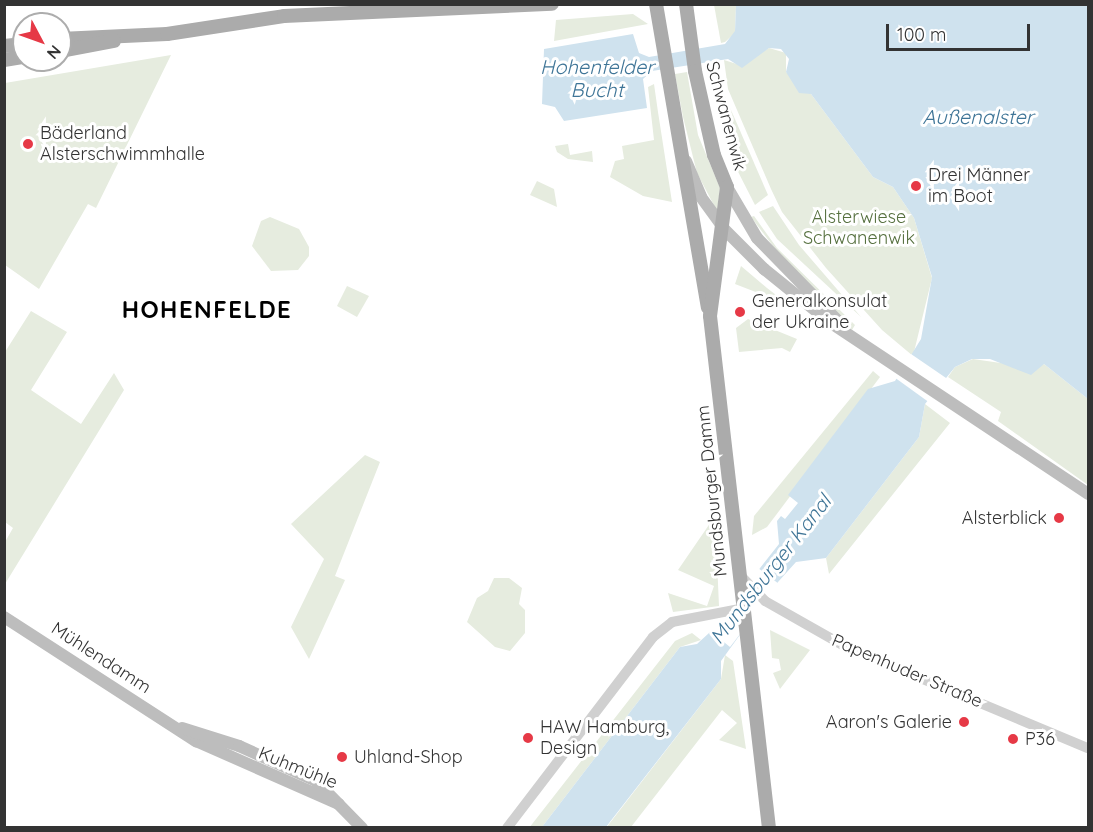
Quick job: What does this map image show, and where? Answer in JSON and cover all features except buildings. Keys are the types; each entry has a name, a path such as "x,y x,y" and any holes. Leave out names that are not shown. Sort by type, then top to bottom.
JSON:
{"main road":[{"path":"72,49 131,37 284,16 473,5 487,10 552,4"},
{"name":"Schwanenwik","path":"656,4 682,148 693,235 710,316"},
{"name":"Schwanenwik","path":"685,8 695,71 714,155 727,187 757,238 849,334"},
{"path":"72,39 131,37"},
{"name":"Schwanenwik","path":"682,148 702,197 724,229 764,269 886,360 1089,494"},
{"name":"Mundsburger Damm","path":"727,187 724,229 710,316 769,828"},
{"name":"Mühlendamm","path":"4,618 180,727 196,741 243,765"},
{"name":"Mühlendamm","path":"180,727 259,754"},
{"name":"Kuhmühle","path":"259,754 324,786 362,828"},
{"name":"Kuhmühle","path":"243,765 339,804"}],"street":[{"name":"Papenhuder Straße","path":"742,582 765,601 825,636 1089,748"},
{"path":"507,828 653,637 672,622 744,608"}],"green space":[{"path":"714,5 736,5 735,33 721,43"},
{"path":"633,14 648,24 554,41 556,20"},
{"name":"Alsterwiese Schwanenwik","path":"769,48 786,53 786,72 811,94 873,177 893,187 914,218 932,278 913,356 882,330 826,268 782,212 771,189 728,89 724,60 740,65"},
{"path":"171,55 96,208 88,204 39,289 5,265 5,83"},
{"path":"687,72 698,135 720,188 717,211 697,173 683,117 675,74"},
{"path":"654,84 672,202 643,196 610,177 615,161 624,159 622,146 654,140 648,87"},
{"path":"721,87 768,195 755,205 731,158"},
{"path":"568,144 570,155 592,151 593,162 568,159 557,152 555,146"},
{"path":"537,181 554,189 557,207 530,195"},
{"path":"773,206 799,245 861,317 777,239 759,212"},
{"path":"754,216 777,248 855,325 852,330 776,250 751,217"},
{"path":"270,217 299,229 309,247 309,256 298,270 271,271 252,246 261,221"},
{"path":"741,266 767,288 789,305 735,284"},
{"path":"347,286 369,296 357,317 337,306"},
{"path":"31,311 67,332 31,390 81,424 114,373 124,390 5,584 5,542 13,528 5,522 5,352"},
{"path":"748,319 797,339 790,352 782,348 739,352 736,328"},
{"path":"973,359 1035,368 1044,364 1088,399 1088,485 998,421 1001,412 948,377 955,367"},
{"path":"873,371 880,377 767,527 752,535 754,516"},
{"path":"925,404 950,423 829,574 826,558 919,437"},
{"path":"365,455 380,462 335,576 345,580 309,659 291,627 324,559 291,524"},
{"path":"715,516 719,606 673,612 668,593 707,606 714,586 678,570"},
{"path":"494,578 509,578 522,588 519,604 525,610 525,633 510,651 495,647 467,622 477,598 488,591"},
{"path":"770,630 810,650 780,689 773,673 781,670 779,659 772,658"},
{"path":"692,633 701,640 680,647 542,827 529,828 675,641"},
{"path":"725,655 733,661 746,749 719,740 737,723 722,710 631,827 606,828 721,679"}],"water":[{"name":"Außenalster","path":"736,5 1088,5 1088,399 1044,364 1031,375 990,359 972,359 955,367 925,404 919,437 826,558 796,562 778,582 721,661 721,679 606,827 542,827 680,647 697,644 709,633 779,544 777,521 781,516 785,519 798,503 788,495 868,389 895,381 921,339 932,277 914,218 893,187 873,177 811,94 799,93 786,72 789,59 781,49 769,48 742,68 728,59 652,71 643,79 647,108 564,121 555,107 542,104 544,49 633,34 639,53 649,57 725,44 735,31"}],"pier":[{"path":"911,354 949,380 930,403 894,377"},
{"path":"758,568 779,584 730,647 709,630"}],"place":[{"name":"Bäderland Alsterschwimmhalle","path":"28,144"},
{"name":"Drei Männer im Boot","path":"916,186"},
{"name":"Generalkonsulat der Ukraine","path":"740,312"},
{"name":"Alsterblick","path":"1059,518"},
{"name":"Aaron's Galerie","path":"964,722"},
{"name":"HAW Hamburg, Design","path":"528,738"},
{"name":"P36","path":"1013,739"},
{"name":"Uhland-Shop","path":"342,757"}],"district":[{"name":"HOHENFELDE","path":"207,310"}],"water label":[{"name":"Hohenfelder Bucht","path":"597,78"},
{"name":"Mundsburger Kanal","path":"770,569"}]}
